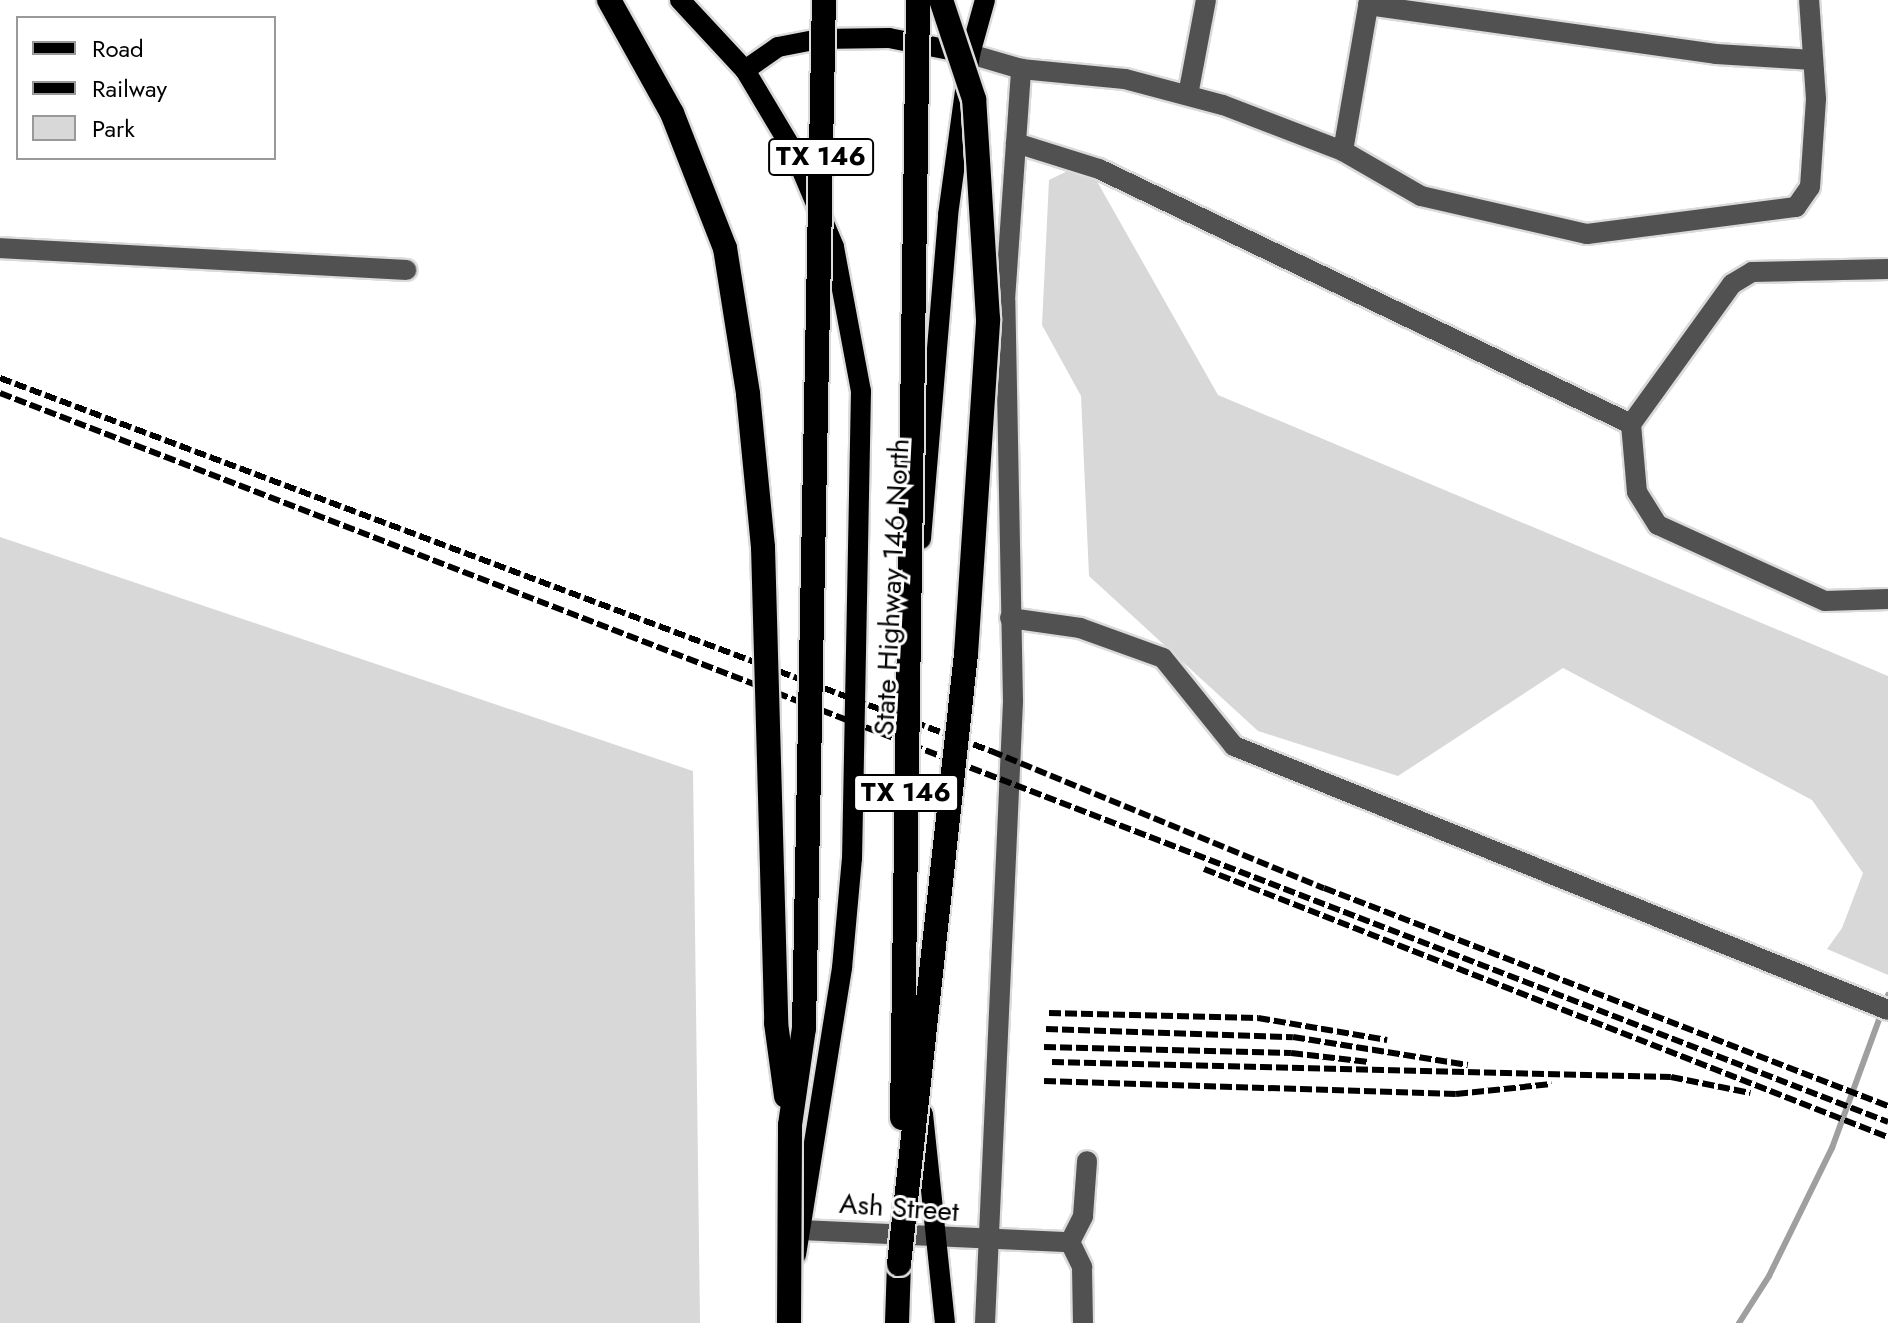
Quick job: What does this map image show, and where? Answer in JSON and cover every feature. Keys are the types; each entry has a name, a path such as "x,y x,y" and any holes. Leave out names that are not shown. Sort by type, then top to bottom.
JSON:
{"highway":[{"path":"609,0 672,113 725,248 741,351 763,547 776,1023 790,1125"},
{"name":"TX 146","path":"786,1323 790,1125 804,1028 824,0"},
{"name":"TX 146","path":"897,1323 918,0"},
{"path":"899,1264 966,654 988,319 974,99 941,0"}],"main road":[{"name":"State Highway 146 North","path":"680,0 745,70 795,154 834,247 861,391 852,858 842,968 786,1323"},
{"name":"State Highway 146 North","path":"945,1323 932,1237 905,886 932,384 970,54 985,0"},
{"path":"745,70 778,47 819,39 889,38 970,54"}],"street":[{"path":"1188,95 1206,0"},
{"path":"970,54 1021,69 1125,79 1188,95 1343,151 1451,206 1587,234 1696,216 1768,214 1796,207 1810,187 1813,60 1809,0"},
{"path":"1343,151 1368,2 1716,54 1813,60"},
{"path":"985,1323 993,1243 1013,701 1005,300 1021,69"},
{"path":"1016,143 1099,169 1631,424"},
{"path":"0,248 406,270"},
{"path":"1888,269 1752,272 1732,284 1631,424 1637,492 1658,525 1825,601 1888,599"},
{"path":"1010,618 1080,628 1163,658 1234,746 1888,1010"},
{"path":"1083,1323 1082,1267 1070,1242 1083,1216 1087,1161"},
{"name":"Ash Street","path":"801,1230 993,1243 1070,1242"}],"green space":[{"path":"1086,162 1218,395 1888,676 1888,975 1827,949 1842,928 1863,873 1812,800 1563,668 1398,776 1258,731 1089,576 1081,396 1042,325 1049,180"},
{"path":"0,537 693,771 700,1323 0,1323"}],"waterway":[{"path":"1739,1323 1769,1276 1832,1148 1888,995"}],"railway":[{"path":"0,378 991,751 1324,888 1888,1106"},
{"path":"0,393 1888,1122"},
{"path":"1204,869 1888,1137"},
{"path":"1049,1013 1258,1018 1387,1040"},
{"path":"1046,1029 1293,1037 1468,1065"},
{"path":"1044,1047 1291,1053 1368,1062"},
{"path":"1052,1062 1671,1077 1750,1093"},
{"path":"1044,1081 1456,1094 1551,1084"}]}
